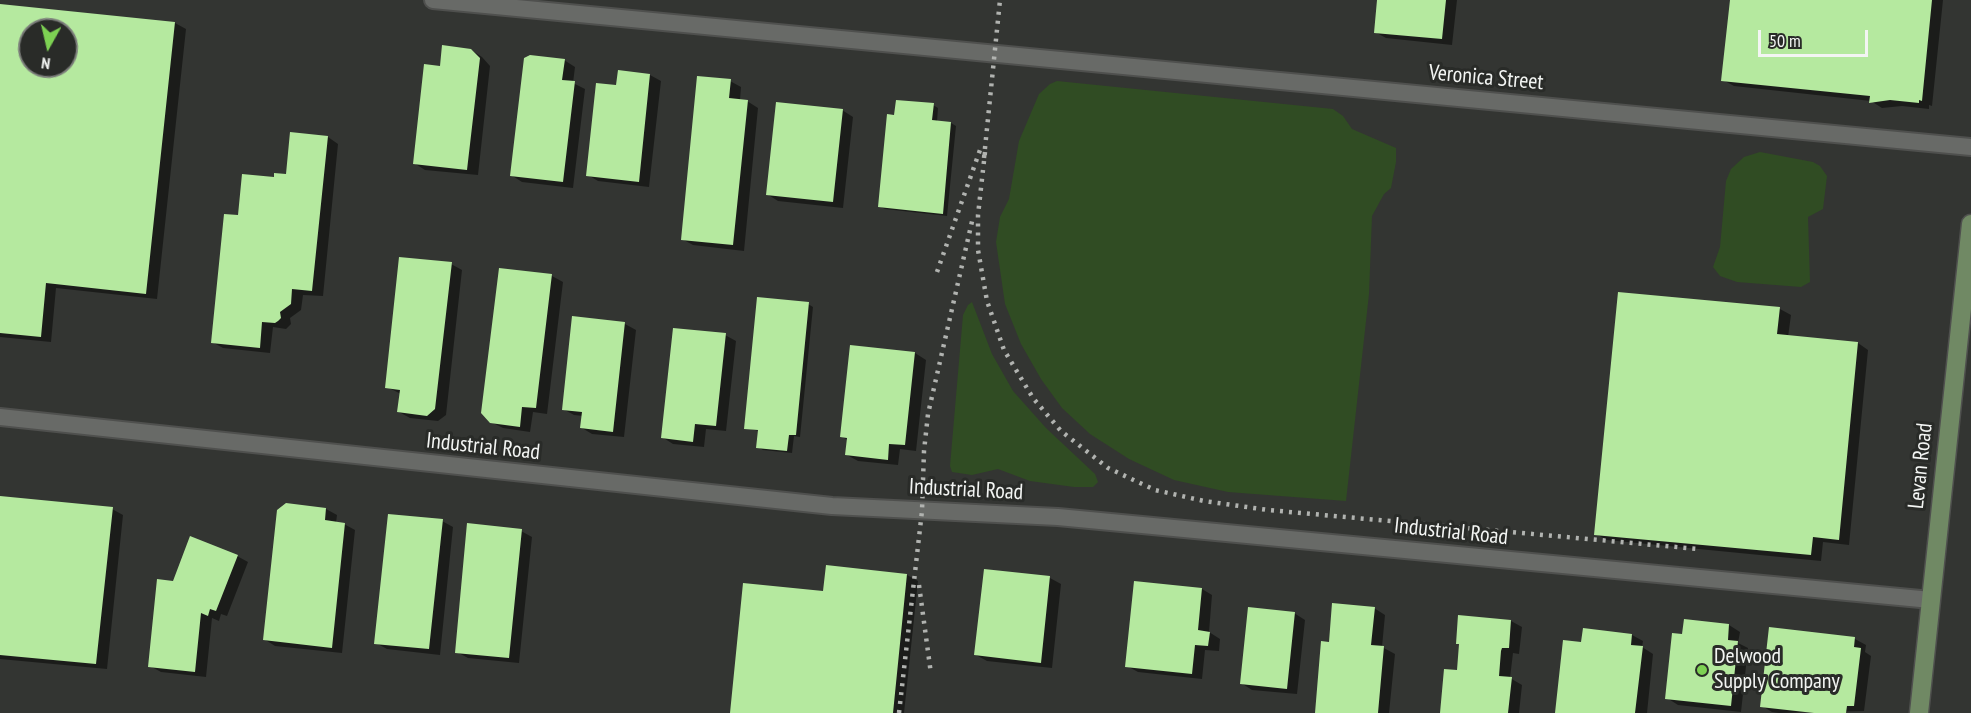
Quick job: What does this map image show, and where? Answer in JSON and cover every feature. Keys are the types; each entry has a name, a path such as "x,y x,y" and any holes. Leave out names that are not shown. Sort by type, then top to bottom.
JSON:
{"street":[{"name":"Veronica Street","path":"433,0 1971,147"},
{"name":"Levan Road","path":"1919,713 1971,224"},
{"name":"Industrial Road","path":"0,417 824,506 1059,517 1931,600"}],"green space":[{"path":"1057,81 1333,109 1343,116 1352,129 1396,148 1391,188 1384,194 1372,216 1369,294 1346,501 1228,492 1174,480 1129,459 1090,434 1062,408 1041,379 1021,344 1005,304 996,242 1000,217 1009,199 1019,141 1039,94"},
{"path":"1760,152 1813,162 1820,166 1827,176 1823,209 1808,217 1810,282 1801,287 1737,282 1720,276 1713,267 1720,247 1726,181 1731,169 1744,157"},
{"path":"972,302 992,354 1013,391 1046,428 1095,474 1098,482 1093,487 1074,487 1030,481 998,469 972,475 952,472 950,466 963,315"}],"building":[{"path":"1377,0 1446,0 1442,39 1374,33"},
{"path":"1730,0 1932,0 1922,101 1919,100 1919,103 1890,100 1869,103 1870,96 1721,81"},
{"path":"0,4 175,22 146,294 46,283 41,337 0,333"},
{"path":"442,45 471,49 480,58 467,170 413,164 424,64 440,66"},
{"path":"530,55 565,59 562,80 575,81 563,182 510,176 524,58"},
{"path":"618,70 650,74 639,182 586,176 596,83 616,85"},
{"path":"697,76 731,79 729,98 748,100 733,245 681,240"},
{"path":"896,100 934,103 932,120 951,122 943,214 878,207 887,114 894,115"},
{"path":"776,102 843,109 833,202 766,195"},
{"path":"290,132 328,136 312,291 292,289 291,304 280,312 281,318 275,323 262,322 260,348 211,343 224,214 238,215 242,174 274,177 274,173 286,174"},
{"path":"399,257 452,262 435,409 427,416 397,412 400,390 385,388"},
{"path":"499,268 552,274 536,408 522,407 520,427 490,423 481,413"},
{"path":"1618,292 1780,307 1777,334 1858,342 1839,540 1813,537 1811,555 1594,535"},
{"path":"757,297 809,302 796,435 789,435 787,451 756,448 758,430 744,429"},
{"path":"572,316 625,322 613,432 580,428 582,412 562,410"},
{"path":"673,328 726,333 716,426 695,424 693,442 661,438"},
{"path":"850,345 915,352 905,445 889,444 888,460 845,455 847,438 840,437"},
{"path":"0,496 113,507 96,664 0,655"},
{"path":"286,503 326,508 325,520 345,523 332,648 263,640 277,510"},
{"path":"388,514 443,519 429,649 374,644"},
{"path":"467,523 522,529 509,658 455,653"},
{"path":"190,536 238,555 216,611 210,609 208,616 201,613 195,672 148,667 157,579 173,581"},
{"path":"826,565 907,574 893,713 730,713 743,583 823,591"},
{"path":"984,569 1050,576 1041,663 974,655"},
{"path":"1134,581 1202,588 1198,630 1210,632 1208,646 1195,645 1192,674 1125,667"},
{"path":"1332,603 1375,607 1371,645 1384,646 1378,713 1315,713 1321,641 1329,642"},
{"path":"1248,607 1295,612 1287,689 1240,684"},
{"path":"1458,615 1511,620 1509,648 1502,648 1499,676 1512,677 1508,713 1440,713 1444,669 1457,670"},
{"name":"Delwood Supply Company","path":"1684,619 1729,624 1728,640 1738,641 1731,706 1665,699 1672,633 1682,634"},
{"path":"1769,627 1855,637 1854,647 1861,648 1854,706 1847,706 1846,713 1814,713 1760,707"},
{"path":"1583,628 1632,634 1631,645 1643,646 1635,713 1555,713 1563,640 1581,642"}],"railway":[{"path":"984,158 1000,0"},
{"path":"937,272 980,150"},
{"path":"985,152 978,215 978,250 987,301 1004,350 1033,398 1061,431 1108,468 1155,490 1204,501 1268,510 1698,549"},
{"path":"899,713 922,511 928,414 973,217"},
{"path":"919,585 931,674"}],"place":[{"name":"Delwood Supply Company","path":"1702,670"}]}
